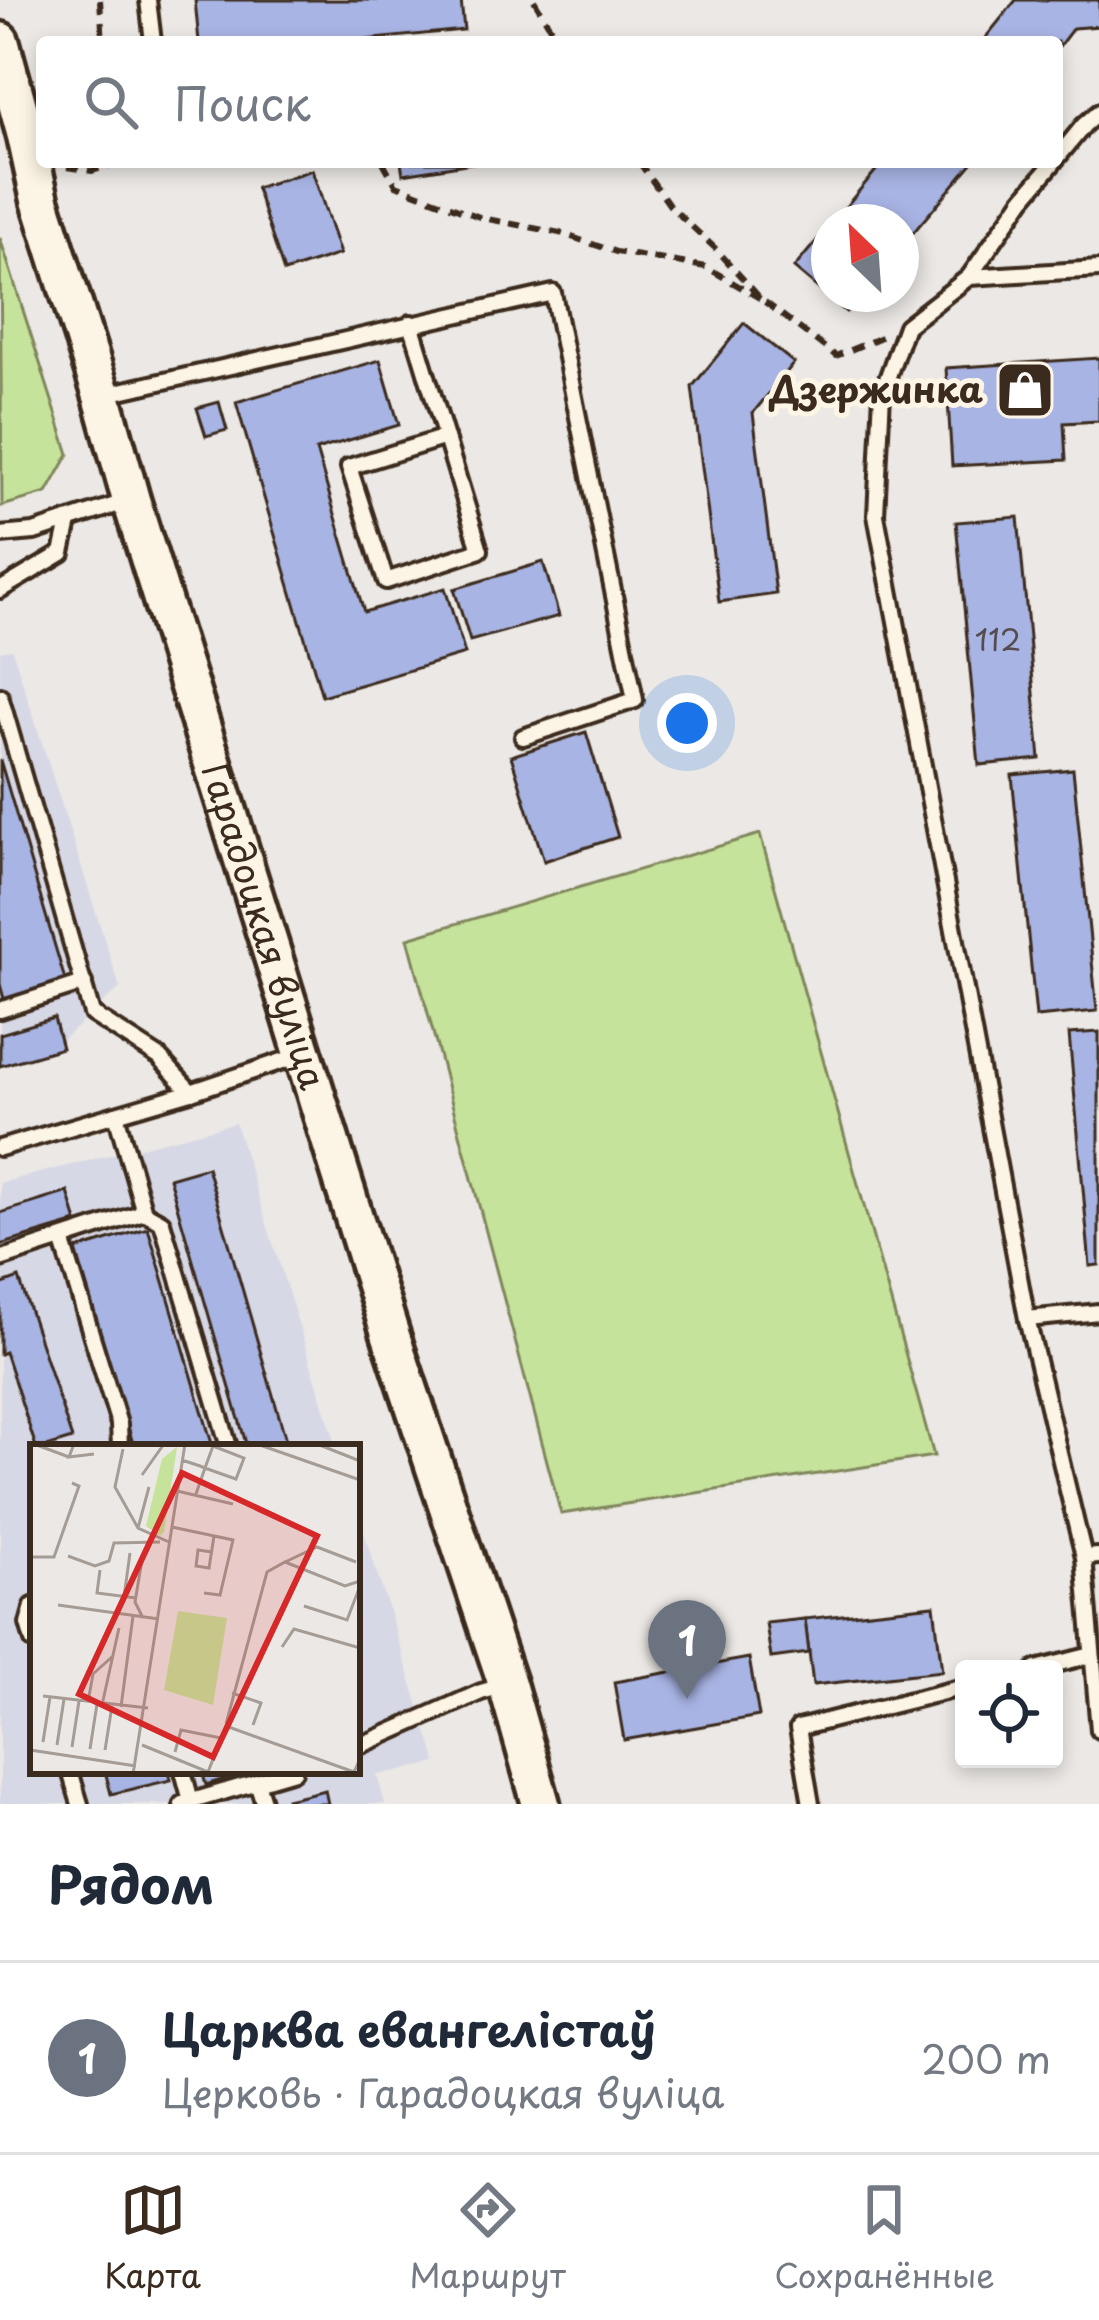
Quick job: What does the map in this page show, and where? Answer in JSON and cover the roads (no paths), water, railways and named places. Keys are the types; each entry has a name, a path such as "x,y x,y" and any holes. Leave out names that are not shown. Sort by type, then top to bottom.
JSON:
{"street":[{"name":"Гарадоцкая вуліца","path":"0,41 33,143"},
{"name":"Гарадоцкая вуліца","path":"40,168 130,500 391,1336 507,1684 541,1804"}],"lane":[{"path":"148,0 152,36"},
{"path":"1063,150 1099,112"},
{"path":"1048,168 969,277 906,326 882,393 876,515 1027,1319 1091,1556 1099,1730"},
{"path":"969,277 1099,268"},
{"path":"102,396 553,293 635,700 523,736"},
{"path":"411,323 446,437 480,550 386,581 349,467 446,437"},
{"path":"0,535 34,532 130,500"},
{"path":"0,590 62,553 69,522"},
{"path":"0,696 92,1014 159,1057 191,1092"},
{"path":"0,1010 84,983"},
{"path":"0,1148 303,1054"},
{"path":"116,1114 144,1212 162,1222 228,1444"},
{"path":"0,1259 144,1212"},
{"path":"62,1239 118,1424 120,1444"},
{"path":"1027,1319 1099,1312"},
{"path":"106,1444 118,1424"},
{"path":"1063,1662 1092,1655"},
{"path":"360,1746 507,1684"},
{"path":"812,1804 798,1728 955,1689"},
{"path":"71,1774 80,1804"},
{"path":"186,1803 284,1774"},
{"path":"257,1782 264,1804"}],"place":[{"name":"Дзержинка","path":"1025,390"},
{"name":"Царква евангелістаў","path":"687,1699"}]}
